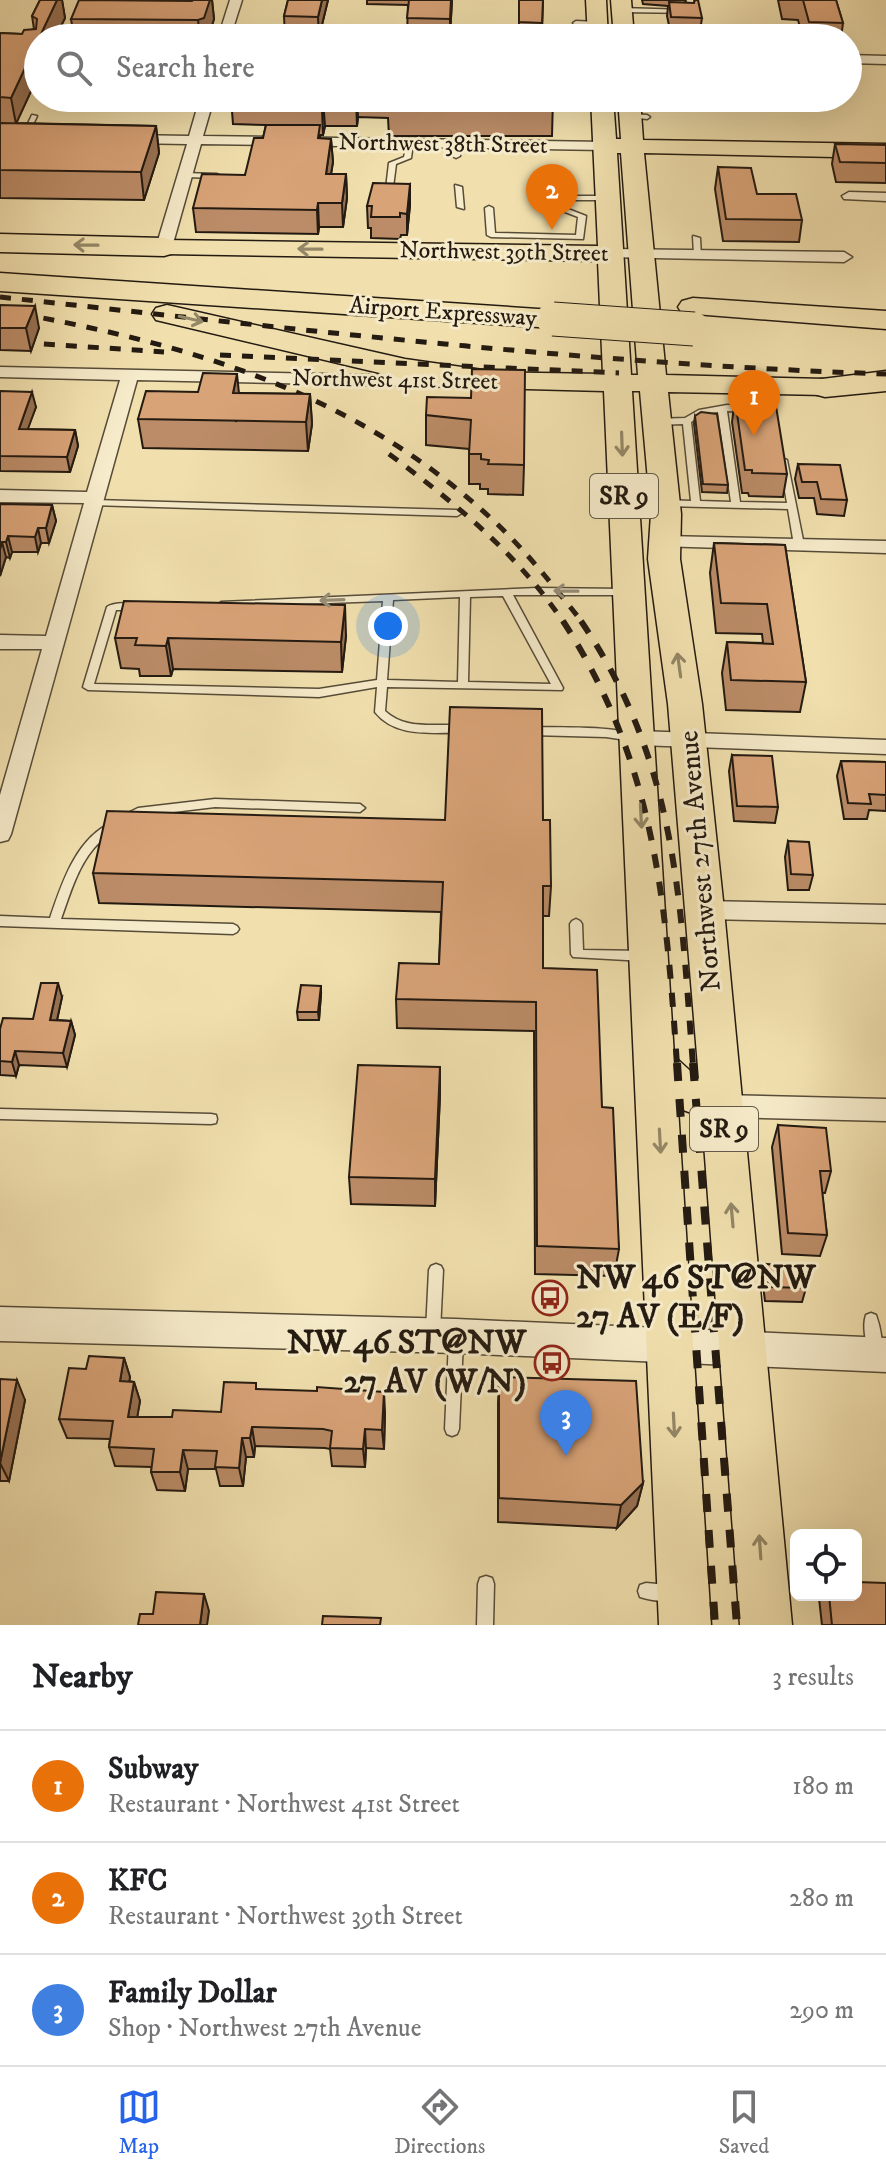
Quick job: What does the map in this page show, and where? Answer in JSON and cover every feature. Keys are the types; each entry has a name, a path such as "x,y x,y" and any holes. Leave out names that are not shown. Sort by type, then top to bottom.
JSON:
{"highway":[{"path":"0,243 164,247"},
{"path":"2,275 405,369 483,380"},
{"name":"Airport Expressway","path":"2,275 694,318 886,342"},
{"path":"694,318 886,307"},
{"name":"Airport Expressway","path":"694,318 886,320"},
{"path":"825,387 886,381"}],"main road":[{"path":"592,24 596,0"},
{"name":"Northwest 27th Avenue","path":"603,112 608,198 626,254 652,383 656,422 680,503 665,542 664,559 688,742 705,910 766,1625"},
{"name":"Northwest 27th Avenue","path":"636,112 633,146 637,189 626,254 620,383 626,581 638,738 671,1347 672,1603"},
{"name":"Northwest 38th Street","path":"605,146 886,151"},
{"path":"637,189 657,171 678,160 709,153 775,150"},
{"name":"Northwest 39th Street","path":"164,247 458,245 626,254"},
{"name":"Northwest 41st Street","path":"483,380 652,383 769,397 825,387"},
{"path":"624,496 640,512 647,528 665,542 640,556 626,581"},
{"path":"656,1063 674,1087 695,1098 722,1106"}],"street":[{"path":"228,24 236,0"},
{"path":"862,59 886,60"},
{"path":"164,247 204,112"},
{"path":"19,137 41,137"},
{"name":"Northwest 38th Street","path":"119,138 410,143 457,150 605,146"},
{"path":"849,196 886,197"},
{"name":"Northwest 39th Street","path":"626,254 844,257"},
{"name":"Northwest 41st Street","path":"0,372 396,382 483,380"},
{"path":"0,834 130,374"},
{"name":"Northwest 41st Street","path":"825,387 886,389"},
{"path":"0,496 95,500"},
{"path":"665,542 886,547"},
{"path":"0,642 56,643"},
{"path":"638,738 886,747"},
{"path":"705,910 886,914"},
{"path":"722,1106 886,1110"},
{"path":"0,1324 444,1336 671,1347 744,1348 877,1343"}],"lane":[{"path":"621,5 691,12 690,0"},
{"path":"19,137 34,116"},
{"path":"388,195 393,163 407,158 410,143"},
{"path":"186,175 224,177"},
{"path":"458,187 461,207"},
{"path":"489,208 491,235 580,237 582,216 564,210 566,198 563,188"},
{"path":"566,198 608,198"},
{"path":"696,238 698,255"},
{"path":"656,422 687,421 702,412 769,397"},
{"path":"722,409 736,505"},
{"path":"687,421 680,503 792,506"},
{"path":"782,451 799,545"},
{"path":"95,500 457,513"},
{"path":"219,604 465,596 626,581"},
{"path":"142,606 112,607 88,687 319,693 380,683 558,688 506,592"},
{"path":"463,685 465,596"},
{"path":"388,598 380,712 388,722 403,728 479,729"},
{"path":"524,731 606,733 638,738"},
{"path":"54,922 75,865 103,831 138,812 215,803 360,808"},
{"path":"0,921 233,929"},
{"path":"576,924 577,954 649,957"},
{"path":"0,1114 211,1119"},
{"path":"436,1270 452,1429"},
{"path":"485,1625 486,1584"}],"building":[{"path":"40,0 57,0 46,24 36,24 37,19 32,16"},
{"path":"79,0 210,0 204,18 198,20 71,19"},
{"path":"288,0 322,0 318,17 284,16"},
{"path":"409,0 451,0 450,19 407,18"},
{"path":"519,0 543,0 542,23 519,22"},
{"path":"698,0 702,18 671,17 669,2 694,3"},
{"path":"803,0 836,0 843,23 809,22"},
{"path":"24,30 24,70 11,98 0,97 0,33 22,34"},
{"path":"0,123 156,126 141,172 0,170"},
{"path":"266,125 320,125 318,138 331,139 326,174 346,174 342,203 318,203 317,210 193,208 202,174 245,175 254,138 263,138"},
{"path":"835,144 886,145 886,163 840,162"},
{"path":"718,167 751,168 757,194 796,194 802,220 726,219"},
{"path":"373,183 410,184 407,214 400,213 400,217 371,217 372,206 367,206"},
{"path":"0,305 35,306 26,328 0,328"},
{"path":"472,369 525,370 524,465 488,464 489,460 481,459 481,454 469,454 471,420 426,415 427,397 471,398"},
{"path":"203,373 237,374 233,393 310,394 306,422 138,419 146,391 198,392"},
{"path":"0,391 32,392 19,429 75,430 67,457 0,456"},
{"path":"735,399 775,400 787,474 745,470"},
{"path":"701,412 717,414 728,485 703,484 695,416"},
{"path":"798,464 840,465 847,500 821,499 817,482 802,482"},
{"path":"0,504 52,505 46,528 38,528 35,537 8,536 0,549"},
{"path":"714,543 785,545 806,682 731,680 727,642 773,644 767,604 721,603"},
{"path":"124,601 345,605 341,642 168,638 166,646 135,645 137,638 115,638"},
{"path":"450,707 542,709 543,820 550,820 551,886 543,886 543,968 597,970 602,1107 613,1108 619,1249 537,1246 536,1002 396,999 399,963 439,964 443,882 93,873 107,811 445,820"},
{"path":"732,755 772,756 778,807 737,806"},
{"path":"841,761 886,762 886,795 869,794 871,804 848,803"},
{"path":"788,841 809,842 813,875 791,874"},
{"path":"41,983 58,983 50,1020 71,1021 63,1053 15,1051 12,1062 0,1061 3,1018 33,1019"},
{"path":"301,985 321,986 318,1012 297,1012"},
{"path":"358,1065 440,1067 435,1179 349,1177"},
{"path":"778,1125 826,1128 831,1171 820,1171 827,1235 788,1233"},
{"path":"766,1264 804,1266 806,1288 769,1287"},
{"path":"89,1356 124,1358 120,1381 134,1382 128,1417 172,1417 173,1410 221,1412 224,1382 256,1383 256,1389 317,1391 317,1387 384,1392 382,1430 365,1429 363,1449 330,1448 332,1431 323,1429 252,1427 250,1438 242,1438 239,1468 215,1467 217,1451 183,1450 180,1472 151,1472 154,1449 109,1447 113,1421 59,1419 69,1368 86,1369"},
{"path":"499,1377 636,1381 643,1483 621,1505 499,1498"},
{"path":"0,1379 17,1380 0,1463"},
{"path":"862,1582 886,1583 886,1625 832,1625 830,1601 862,1601"},
{"path":"156,1592 204,1594 200,1625 138,1625 140,1614 153,1614"},
{"path":"323,1616 381,1618 380,1625 322,1625"}],"railway":[{"path":"0,297 553,354 886,374"},
{"path":"0,310 136,338 201,357 264,379 325,406 384,438 441,476 495,522 530,558 583,623"},
{"path":"0,341 164,352"},
{"path":"220,355 619,373"},
{"path":"389,454 438,491 506,552 564,623"},
{"path":"563,621 594,674 618,727 637,781 660,890 677,1065"},
{"path":"581,621 613,674 638,728 656,781 677,890 693,1065"},
{"path":"677,1063 715,1625"},
{"path":"693,1063 737,1625"}],"place":[{"name":"KFC","path":"552,230"},
{"name":"Subway","path":"754,436"},
{"name":"NW 46 ST@NW 27 AV (E/F)","path":"550,1298"},
{"name":"NW 46 ST@NW 27 AV (W/N)","path":"552,1363"},
{"name":"Family Dollar","path":"566,1456"}]}
